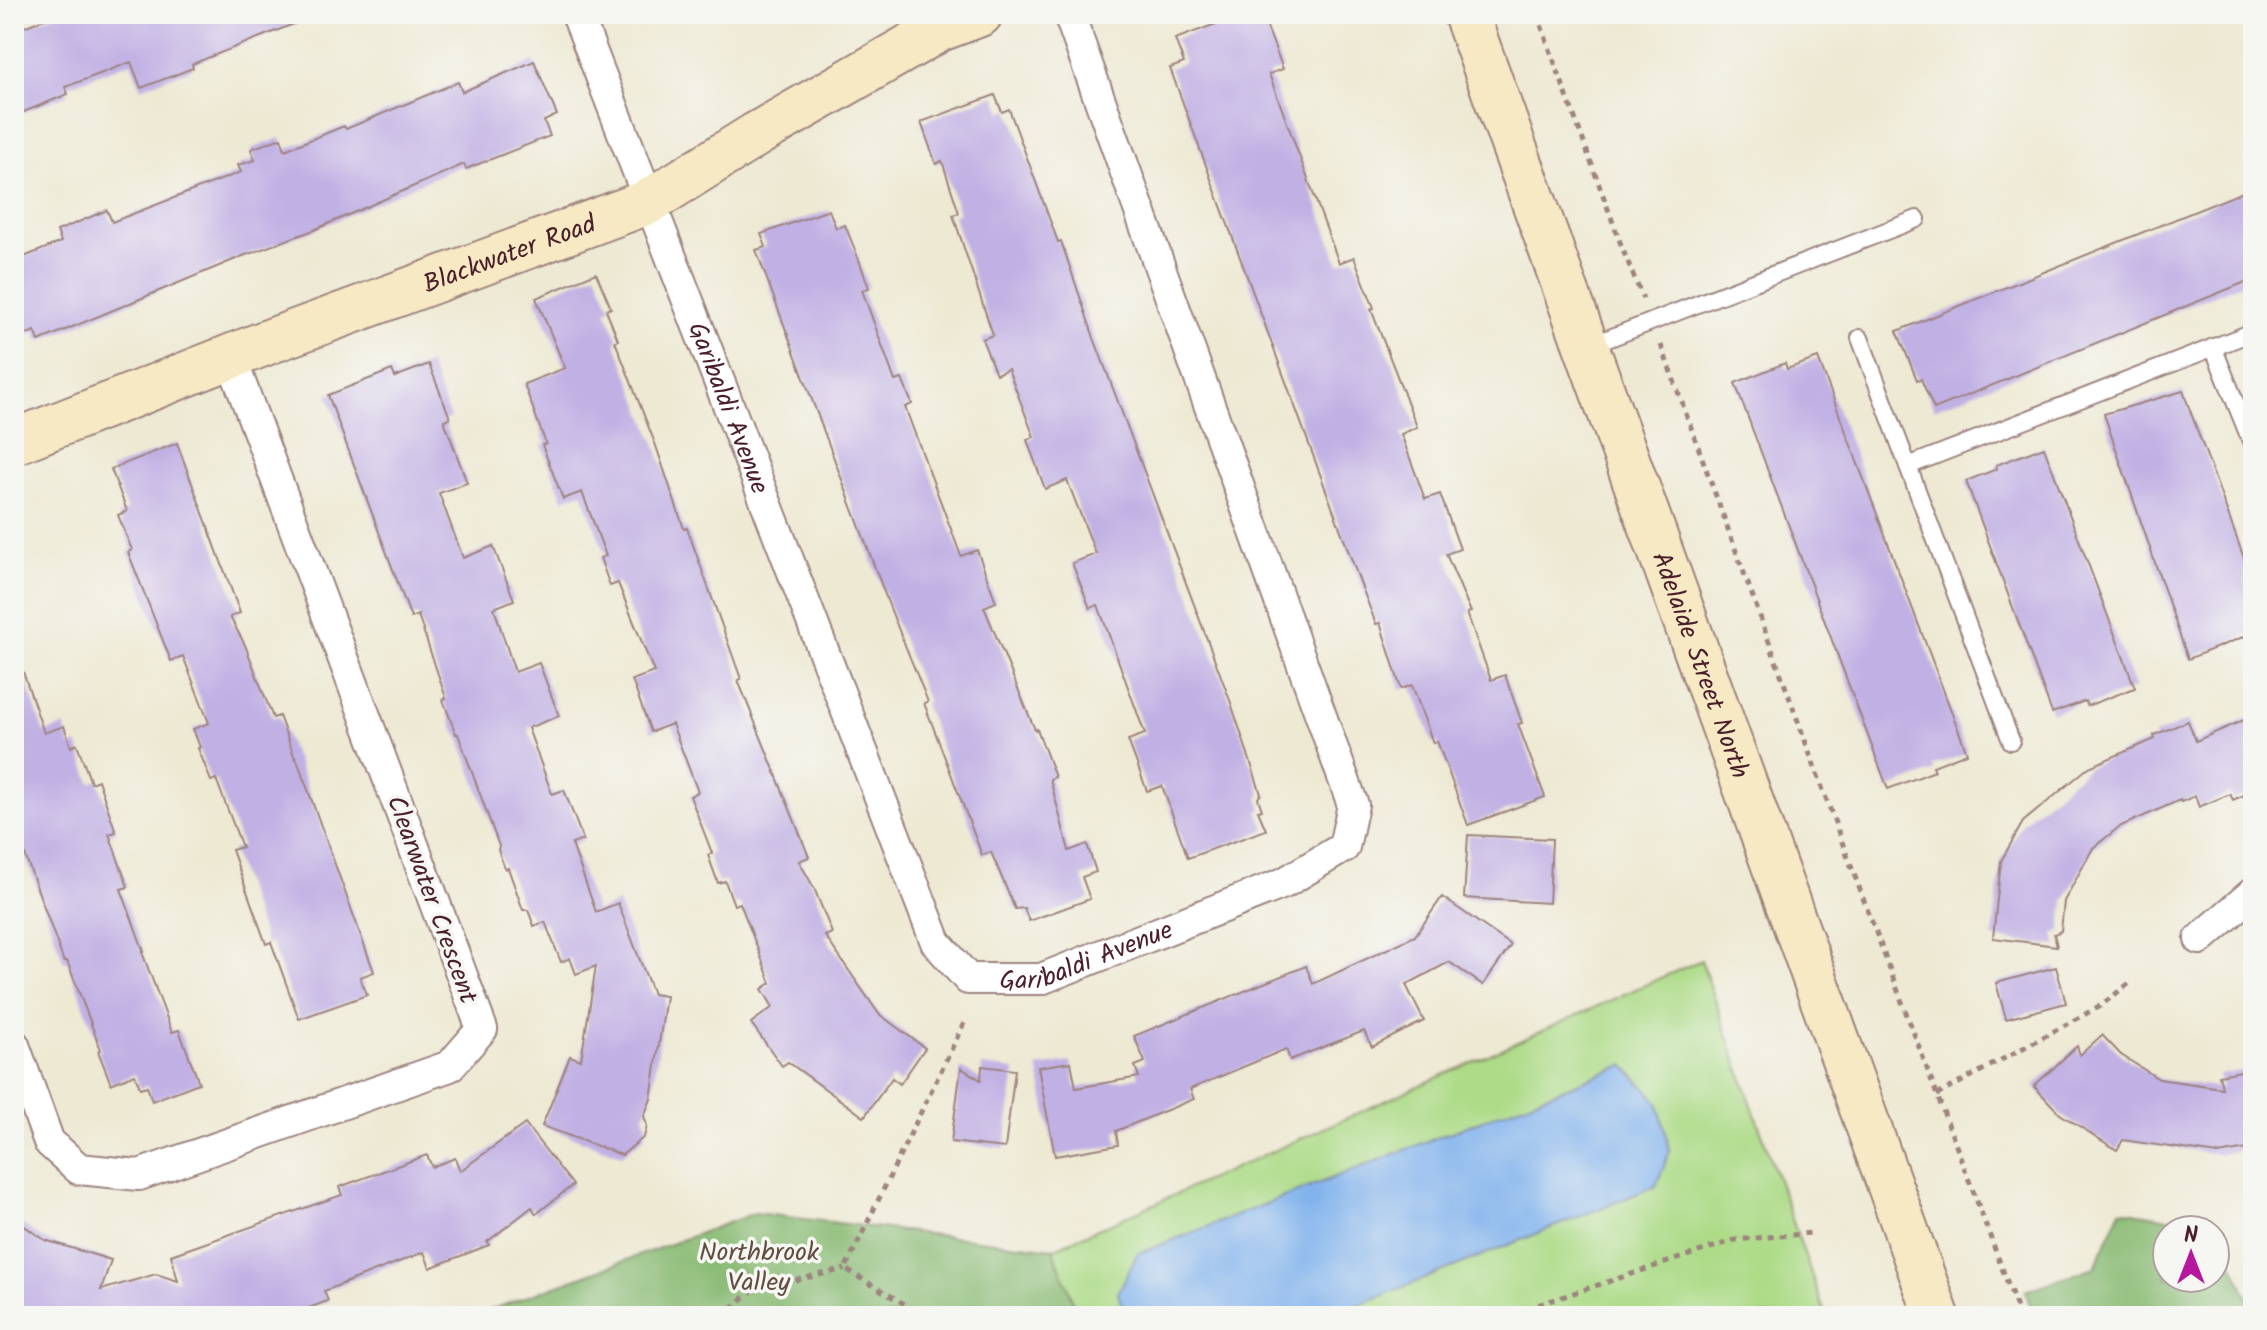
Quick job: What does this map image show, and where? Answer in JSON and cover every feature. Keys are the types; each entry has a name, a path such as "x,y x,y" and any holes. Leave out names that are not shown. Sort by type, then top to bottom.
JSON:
{"main road":[{"name":"Blackwater Road","path":"14,442 648,202 757,134 940,29 980,14"},
{"name":"Adelaide Street North","path":"1466,14 1937,1316"}],"street":[{"name":"Garibaldi Avenue","path":"577,14 936,942 968,979 1041,979 1284,883 1344,847 1353,805 1069,14"},
{"name":"Clearwater Crescent","path":"14,1045 49,1142 79,1169 139,1175 450,1066 482,1029 231,358"},
{"path":"2200,939 2253,893"}],"lane":[{"path":"1587,347 1917,219"},
{"path":"1908,466 2253,332"},
{"path":"1860,338 2011,741"},
{"path":"2213,347 2253,446"}],"path":[{"path":"1537,14 2020,1316"},
{"path":"1937,1095 2100,1006 2131,982"},
{"path":"845,1269 964,1023"},
{"path":"1504,1316 1735,1240 1813,1233"},
{"path":"722,1316 753,1290 845,1269 925,1316"}],"green space":[{"path":"1701,960 1826,1316 1078,1316 1053,1249"},
{"path":"2121,1210 2151,1215 2151,1294 2231,1294 2231,1260 2253,1316 2034,1316 2025,1291 2095,1267"},
{"name":"Northbrook Valley","path":"755,1213 1053,1249 1078,1316 474,1316"}],"water":[{"path":"1624,1065 1658,1102 1670,1151 1656,1186 1331,1316 1125,1316 1118,1293 1137,1254"}],"building":[{"path":"56,14 314,16 192,64 193,68 141,88 131,62 65,87 68,94 14,116 14,31"},
{"path":"1243,14 1262,14 1283,69 1269,74 1339,263 1354,257 1374,308 1371,309 1417,427 1401,434 1425,499 1440,494 1460,549 1446,554 1471,612 1467,613 1491,680 1505,675 1522,723 1518,724 1545,797 1468,825 1437,741 1433,743 1412,685 1401,689 1380,623 1376,624 1361,585 1170,68 1184,63 1175,39"},
{"path":"534,61 557,115 544,121 550,136 466,169 464,164 314,230 243,256 39,341 35,331 14,339 14,261 61,242 57,231 107,210 112,222 241,172 238,165 255,160 251,149 281,138 285,150 344,126 346,129 458,82 462,92"},
{"path":"995,95 1002,112 1009,109 1058,242 1061,241 1094,338 1231,703 1261,794 1258,798 1262,810 1258,811 1266,830 1188,858 1162,786 1147,791 1128,740 1145,734 1098,605 1090,608 1072,563 1096,554 1067,480 1045,489 1027,440 1034,437 1008,369 996,374 982,339 993,335 953,215 959,213 942,161 936,164 921,122"},
{"path":"2253,188 2253,279 1934,409 1921,379 1917,380 1897,331"},
{"path":"829,210 836,228 845,225 859,260 869,288 862,290 895,381 902,379 912,404 905,407 961,556 977,550 996,602 984,607 1055,777 1050,779 1069,851 1087,844 1096,872 1082,877 1090,899 1029,921 1024,908 1015,909 991,852 982,855 924,703 928,702 756,250 766,247 761,234"},
{"path":"596,273 611,308 606,310 618,340 615,341 684,529 687,528 741,679 738,680 809,857 799,861 832,933 825,936 879,1014 925,1048 900,1084 892,1078 864,1117 788,1062 782,1066 751,1023 773,1007 762,989 771,983 740,903 734,905 725,881 718,883 708,855 712,853 690,796 698,792 672,724 651,732 632,680 654,672 618,583 610,586 600,558 606,556 582,492 563,499 542,445 546,444 524,384 565,368 536,298"},
{"path":"1818,358 1967,753 1933,766 1935,771 1888,789 1735,383 1785,363 1787,369"},
{"path":"429,364 450,418 444,420 467,483 439,493 463,558 493,546 514,600 494,608 515,672 539,663 559,716 528,728 552,794 564,790 583,840 572,844 596,912 618,903 653,994 666,996 651,1099 644,1116 647,1126 644,1137 622,1155 542,1126 570,1056 581,1060 596,966 576,974 570,958 561,962 545,922 534,926 528,910 523,910 443,700 446,698 418,615 411,618 328,395 392,370 395,377"},
{"path":"2183,391 2253,583 2253,633 2188,659 2104,414"},
{"path":"177,443 240,613 230,617 245,645 273,718 279,716 296,757 374,972 360,977 367,995 299,1019 271,942 266,944 232,850 242,847 216,779 211,781 198,748 193,729 209,723 183,656 171,661 128,552 132,550 118,515 127,511 111,469"},
{"path":"2044,447 2135,688 2087,706 2085,701 2052,713 1966,481 1997,469 1996,465"},
{"path":"14,660 19,660 44,733 64,726 71,747 77,744 91,783 98,780 116,832 109,834 128,887 121,889 142,952 172,1032 179,1030 199,1083 152,1101 147,1086 140,1088 135,1074 111,1084 98,1051 101,1050 67,961 64,962 14,825"},
{"path":"2253,716 2253,791 2233,800 2230,794 2199,807 2195,796 2180,800 2119,827 2093,848 2064,901 2061,931 2054,934 2057,946 1993,938 2001,861 2023,822 2089,767 2155,739 2154,735 2188,721 2196,741"},
{"path":"1468,835 1552,839 1549,903 1464,898"},
{"path":"1442,897 1511,945 1483,985 1449,962 1406,985 1424,1021 1372,1047 1364,1031 1290,1060 1286,1049 1190,1089 1194,1099 1116,1131 1118,1145 1055,1156 1038,1067 1071,1062 1076,1088 1139,1077 1135,1066 1145,1062 1134,1036 1306,966 1313,984 1415,936"},
{"path":"2056,967 2066,1003 2006,1019 1996,983"},
{"path":"2102,1035 2121,1055 2159,1079 2222,1088 2219,1075 2253,1069 2253,1148 2218,1154 2123,1140 2117,1150 2060,1114 2034,1086 2077,1046 2080,1055"},
{"path":"982,1066 1015,1070 1005,1148 951,1142 961,1068 981,1080"},
{"path":"525,1124 573,1185 536,1214 532,1207 487,1242 489,1245 430,1268 424,1252 324,1291 328,1301 287,1316 14,1316 14,1219 45,1240 111,1260 101,1290 156,1274 178,1281 171,1255 342,1195 339,1187 427,1155 432,1167 455,1158 460,1171"}]}
